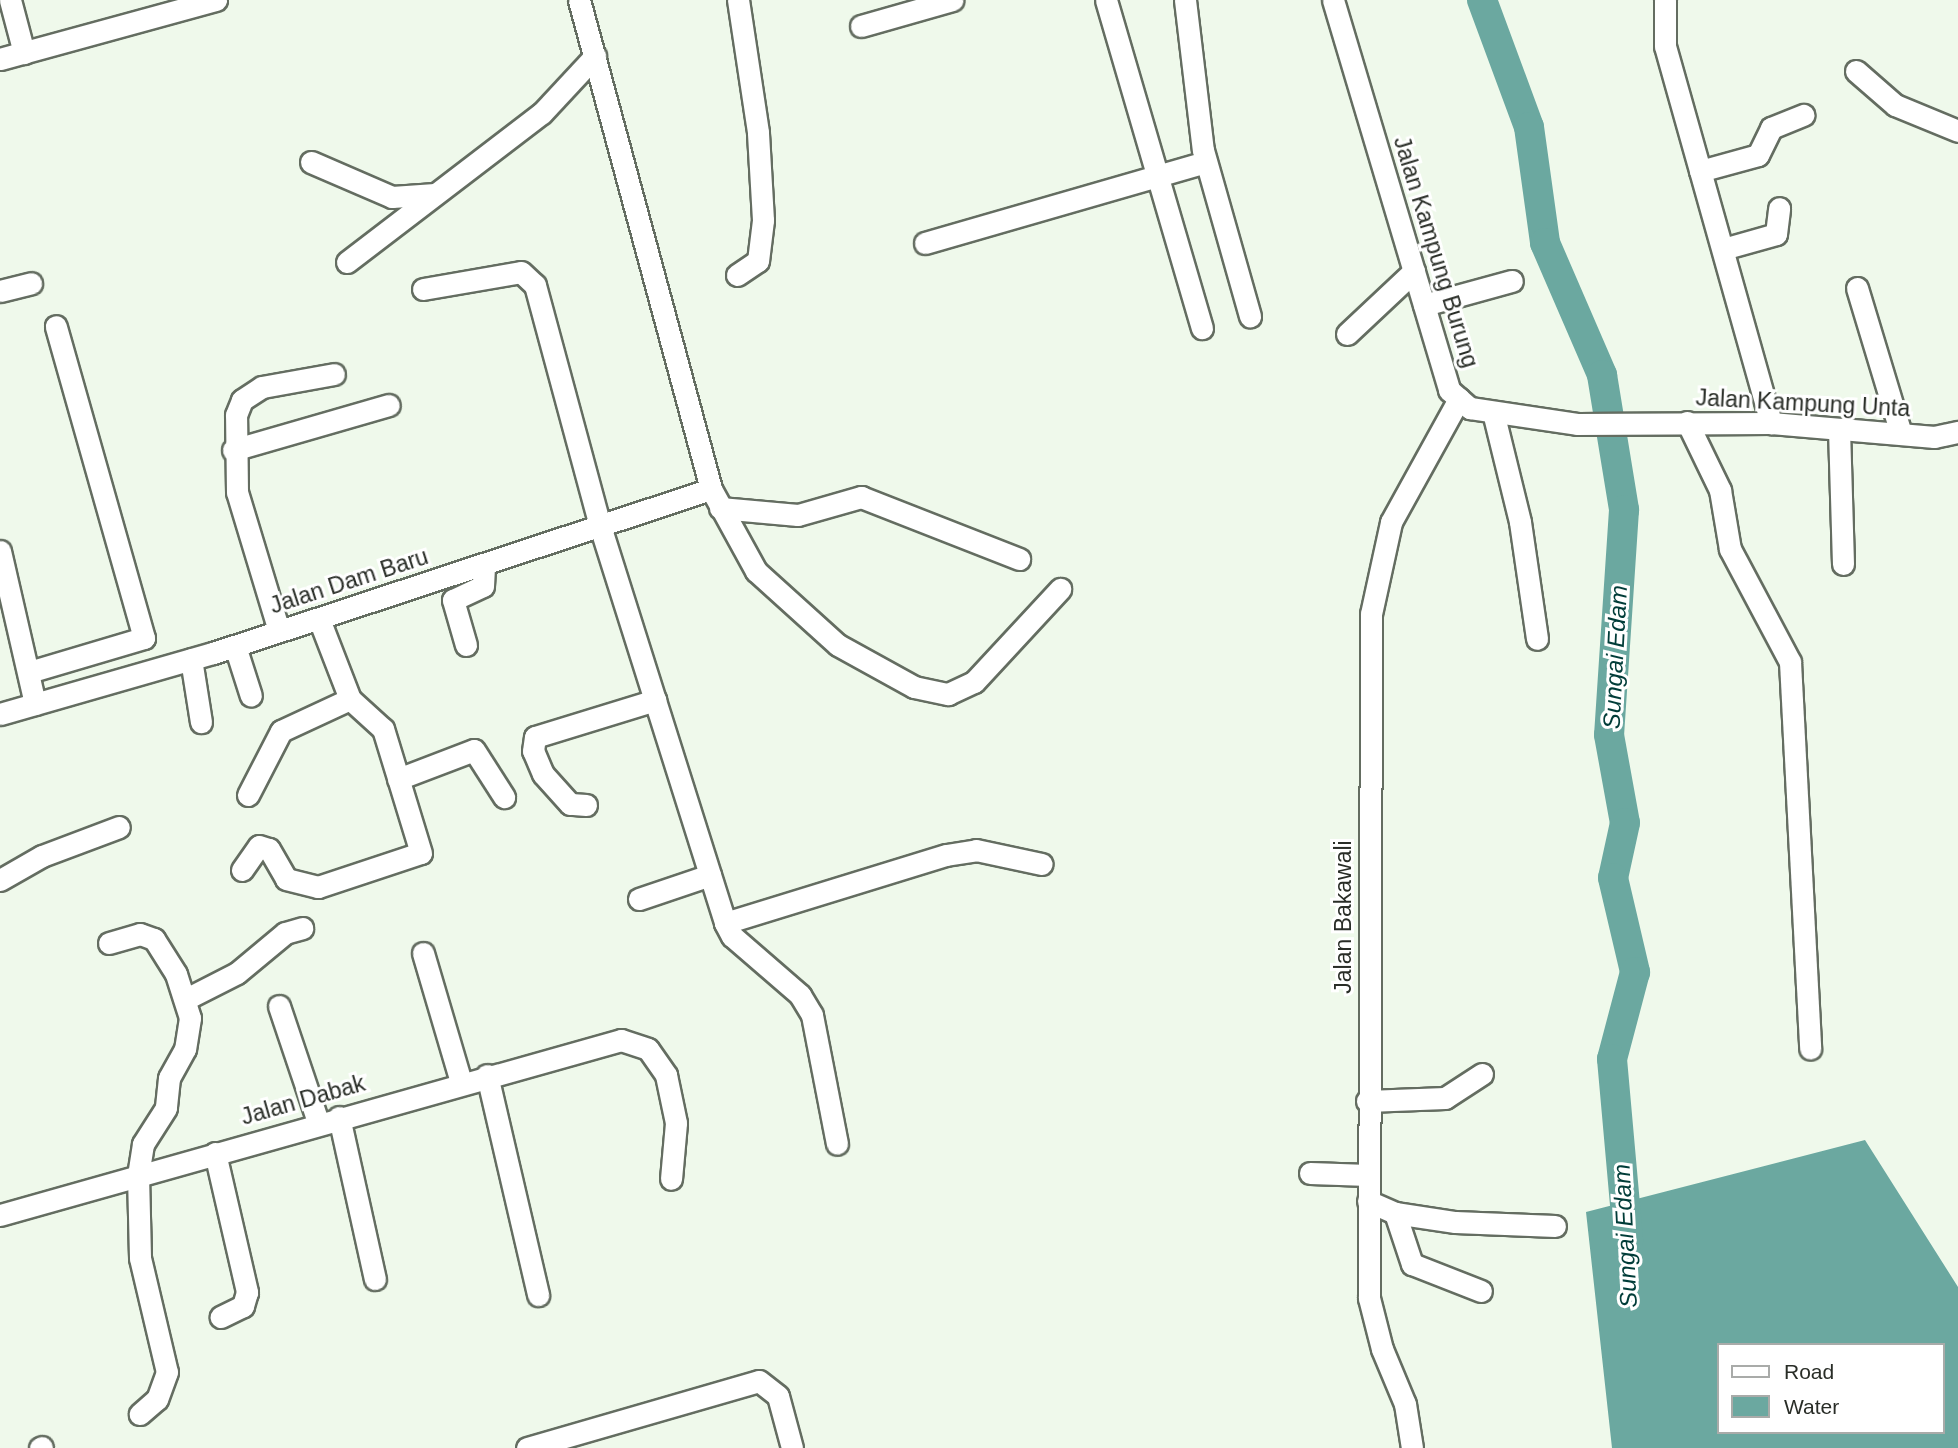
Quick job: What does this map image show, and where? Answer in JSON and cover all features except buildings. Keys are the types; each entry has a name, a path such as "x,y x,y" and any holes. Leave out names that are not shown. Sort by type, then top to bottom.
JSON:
{"street":[{"path":"9,0 24,53"},
{"path":"0,59 216,0"},
{"path":"579,0 716,498 756,571 804,618 838,645 929,692 948,694 974,682 1060,589"},
{"path":"737,275 758,261 763,220 758,132 738,0"},
{"path":"861,26 952,0"},
{"path":"1106,0 1202,328"},
{"path":"1185,0 1206,162 1250,316"},
{"name":"Jalan Kampung Burung","path":"1333,0 1449,390 1459,399 1494,416 1577,424 1644,425"},
{"path":"1665,0 1665,46 1771,423"},
{"path":"346,261 440,193 542,113 595,56"},
{"path":"1856,71 1895,105 1958,131"},
{"path":"1700,172 1758,155 1771,128 1802,115"},
{"path":"311,162 392,197 440,193"},
{"path":"925,243 1206,162"},
{"path":"1723,250 1776,234 1779,208"},
{"path":"1347,334 1414,271"},
{"path":"424,289 521,272 529,276 601,528 725,923 732,936 800,995 811,1015 837,1144"},
{"path":"1424,305 1512,281"},
{"path":"0,291 32,283"},
{"path":"1857,288 1900,434"},
{"path":"29,672 144,638 56,326"},
{"path":"279,631 237,492 233,450 242,400 262,387 334,374"},
{"name":"Jalan Bakawali","path":"1412,1448 1405,1404 1371,1315 1367,1101 1371,614 1391,523 1459,399"},
{"path":"233,450 389,405"},
{"path":"1494,416 1520,523 1537,639"},
{"path":"1687,422 1720,490 1730,549 1790,662 1810,1048"},
{"name":"Jalan Kampung Unta","path":"1644,425 1687,422 1771,423 1900,434 1958,432"},
{"path":"1839,429 1843,564"},
{"path":"716,498 798,515 860,497 1019,559"},
{"name":"Jalan Dam Baru","path":"0,714 191,660 601,528 716,498"},
{"path":"0,551 4,579 35,704"},
{"path":"466,645 453,600 483,586 484,566"},
{"path":"243,870 259,846 269,849 286,879 302,887 415,860 421,853 383,729 350,699 319,619"},
{"path":"235,646 251,696"},
{"path":"191,660 201,722"},
{"path":"248,795 281,731 350,699"},
{"path":"586,805 570,804 543,774 533,751 535,737 655,700"},
{"path":"398,779 474,750 504,797"},
{"path":"0,880 43,856 119,827"},
{"path":"725,923 946,855 976,850 1042,864"},
{"path":"639,899 710,875"},
{"path":"186,999 237,973 285,933 302,928"},
{"path":"109,943 140,934 154,939 186,999 190,1018 185,1049 169,1078 166,1108 143,1144 138,1175 140,1258 167,1372 157,1399 140,1413"},
{"path":"423,953 461,1082"},
{"path":"279,1006 318,1122"},
{"name":"Jalan Dabak","path":"0,1214 318,1122 621,1040 648,1049 666,1075 676,1123 671,1179"},
{"path":"1367,1101 1445,1098 1482,1074"},
{"path":"487,1075 538,1295"},
{"path":"339,1117 375,1279"},
{"path":"215,1153 247,1292 243,1306 220,1317"},
{"path":"1310,1173 1368,1175"},
{"path":"1368,1202 1395,1213 1455,1222 1555,1226"},
{"path":"1395,1213 1412,1264 1481,1291"},
{"path":"527,1448 759,1381 778,1396 792,1448"}],"water":[{"path":"1865,1140 1958,1287 1958,1448 1612,1448 1586,1212"}],"waterway":[{"name":"Sungai Edam","path":"1482,0 1529,127 1545,243 1602,375 1624,510 1609,735 1625,823 1613,878 1635,972 1612,1059 1628,1240"}]}
